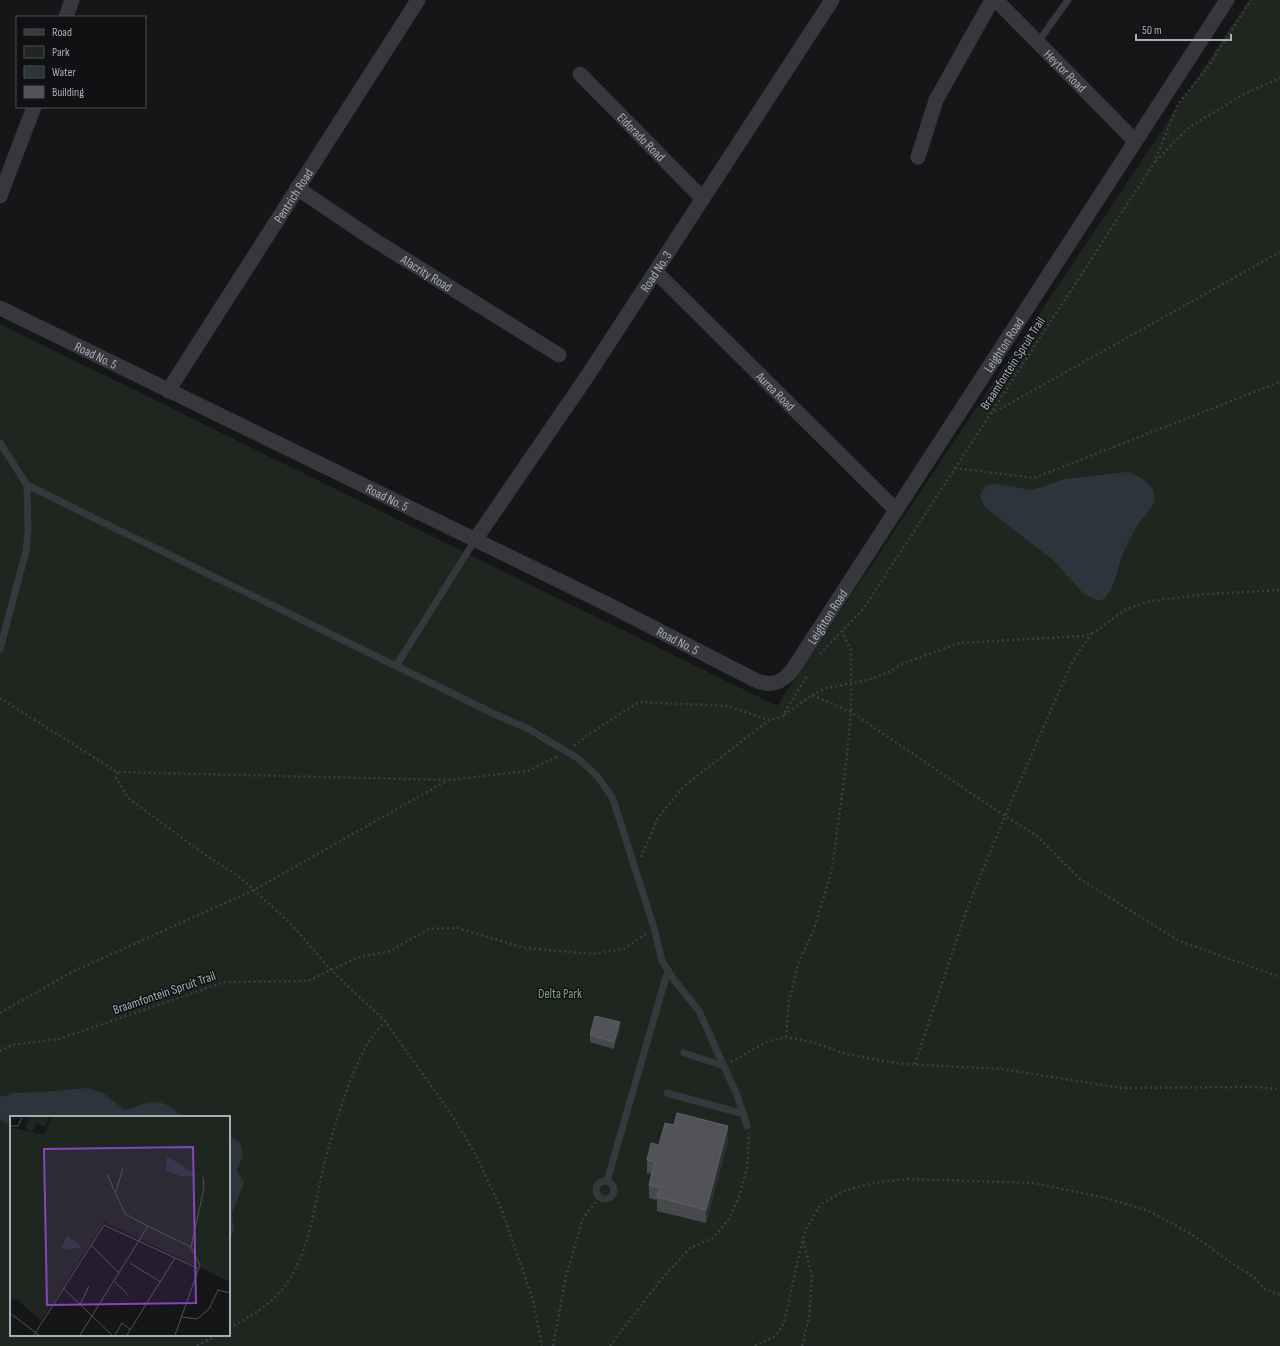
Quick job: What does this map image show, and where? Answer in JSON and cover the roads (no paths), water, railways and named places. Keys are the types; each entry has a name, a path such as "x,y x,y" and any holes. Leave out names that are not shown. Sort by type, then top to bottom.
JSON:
{"street":[{"path":"66,16 72,0"},
{"name":"Pentrich Road","path":"168,391 418,0"},
{"name":"Road No. 3","path":"475,540 656,272 832,0"},
{"path":"918,157 936,100 992,0"},
{"name":"Heytor Road","path":"996,0 1135,140"},
{"name":"Leighton Road","path":"775,684 784,680 793,669 1227,0"},
{"name":"Eldorado Road","path":"580,74 703,199"},
{"path":"0,196 34,108"},
{"name":"Alacrity Road","path":"297,188 371,238 559,355"},
{"name":"Aurea Road","path":"656,272 896,510"},
{"name":"Road No. 5","path":"0,308 611,606 756,680 775,684"}],"lane":[{"path":"1038,42 1068,0"},
{"path":"0,443 28,485 396,666 527,728 579,759 598,776 613,799 654,928 662,961 698,1011 724,1066 744,1114 747,1126"},
{"path":"0,649 26,551 28,530 28,485"},
{"path":"396,666 475,540"},
{"path":"607,1181 668,970"},
{"path":"684,1053 724,1066"},
{"path":"667,1093 744,1114"},
{"path":"607,1181 613,1187 613,1192 608,1198 600,1197 596,1192 597,1186 601,1182 607,1181"}],"water":[{"path":"1127,472 1139,477 1149,484 1154,494 1154,500 1151,508 1139,523 1130,539 1122,556 1112,588 1104,598 1099,601 1084,594 1053,560 983,505 980,495 986,486 996,484 1033,490 1065,479"},
{"path":"88,1088 103,1093 125,1110 142,1104 156,1102 168,1106 182,1116 10,1116 10,1125 0,1119 0,1097 15,1093"},
{"path":"230,1137 240,1143 243,1156 237,1170 244,1183 232,1213 234,1230 230,1241"}],"park label":[{"name":"Delta Park","path":"560,993"}]}
